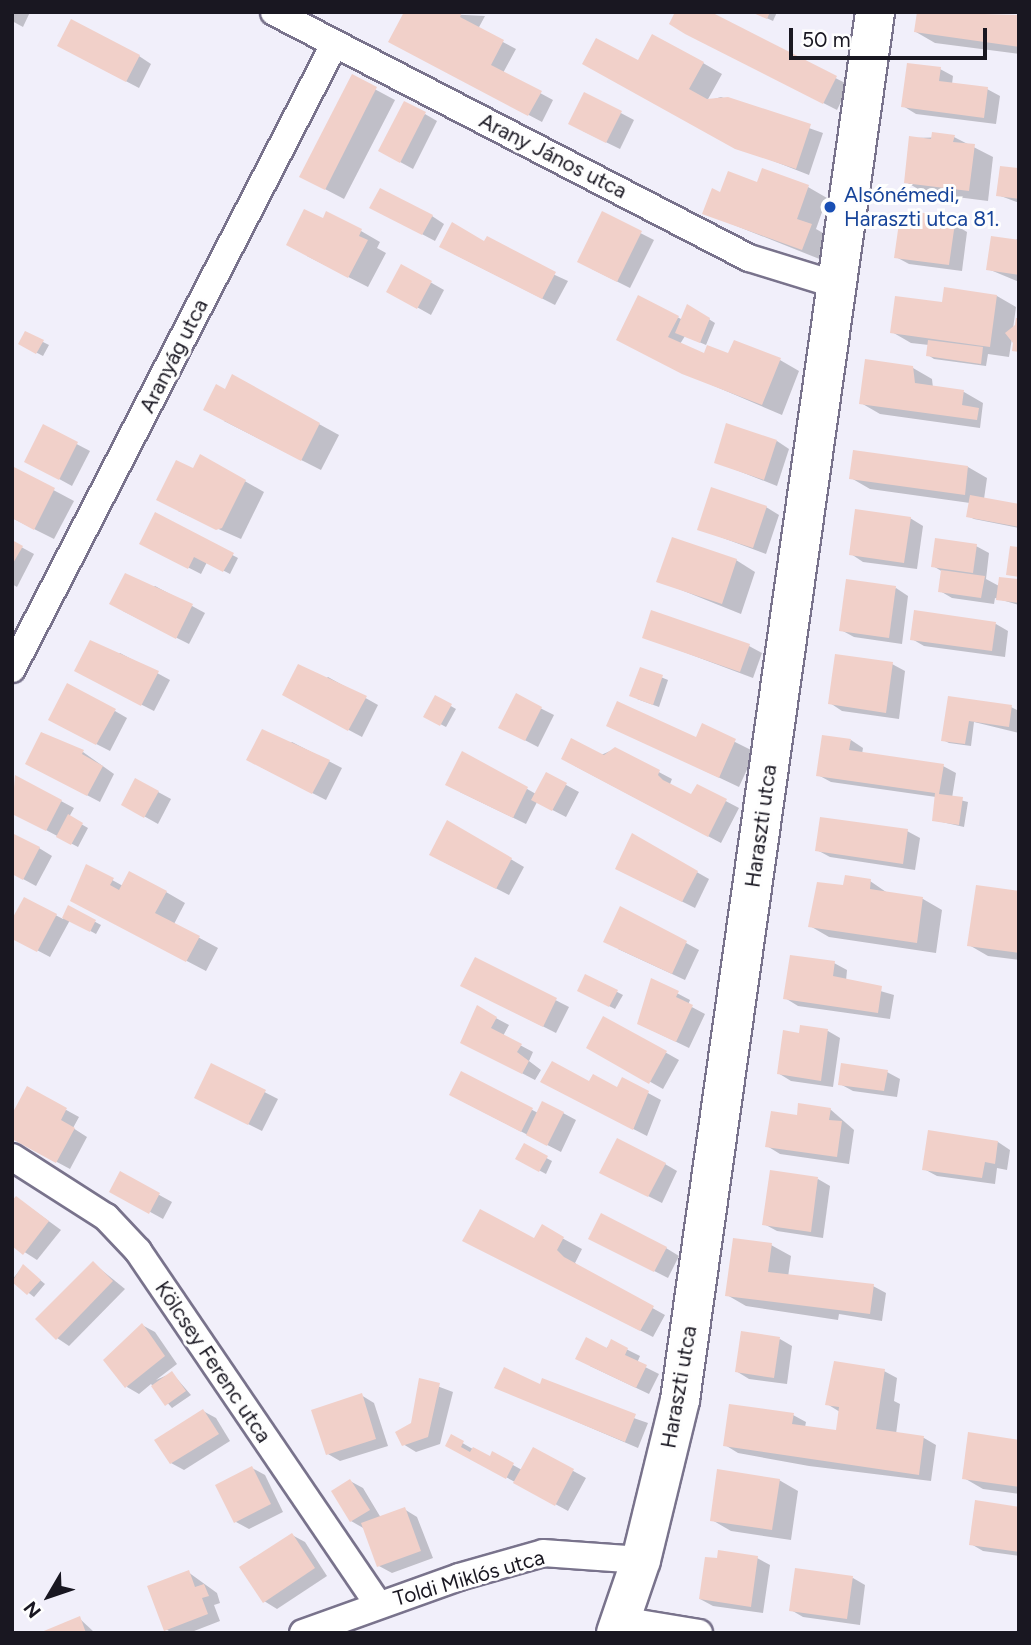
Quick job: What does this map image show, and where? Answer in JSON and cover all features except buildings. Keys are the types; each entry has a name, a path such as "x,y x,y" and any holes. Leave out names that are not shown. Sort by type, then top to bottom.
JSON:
{"main road":[{"name":"Haraszti utca","path":"618,1626 641,1560 680,1401 875,12"}],"street":[{"name":"Arany János utca","path":"274,12 750,258 837,285"},
{"name":"Aranyág utca","path":"12,669 335,43"},
{"name":"Kölcsey Ferenc utca","path":"12,1157 106,1217 138,1251 378,1604"},
{"name":"Toldi Miklós utca","path":"303,1633 378,1604 542,1553 641,1560"},
{"path":"618,1626 699,1633"}],"place":[{"name":"Alsónémedi, Haraszti utca 81.","path":"830,207"}]}
